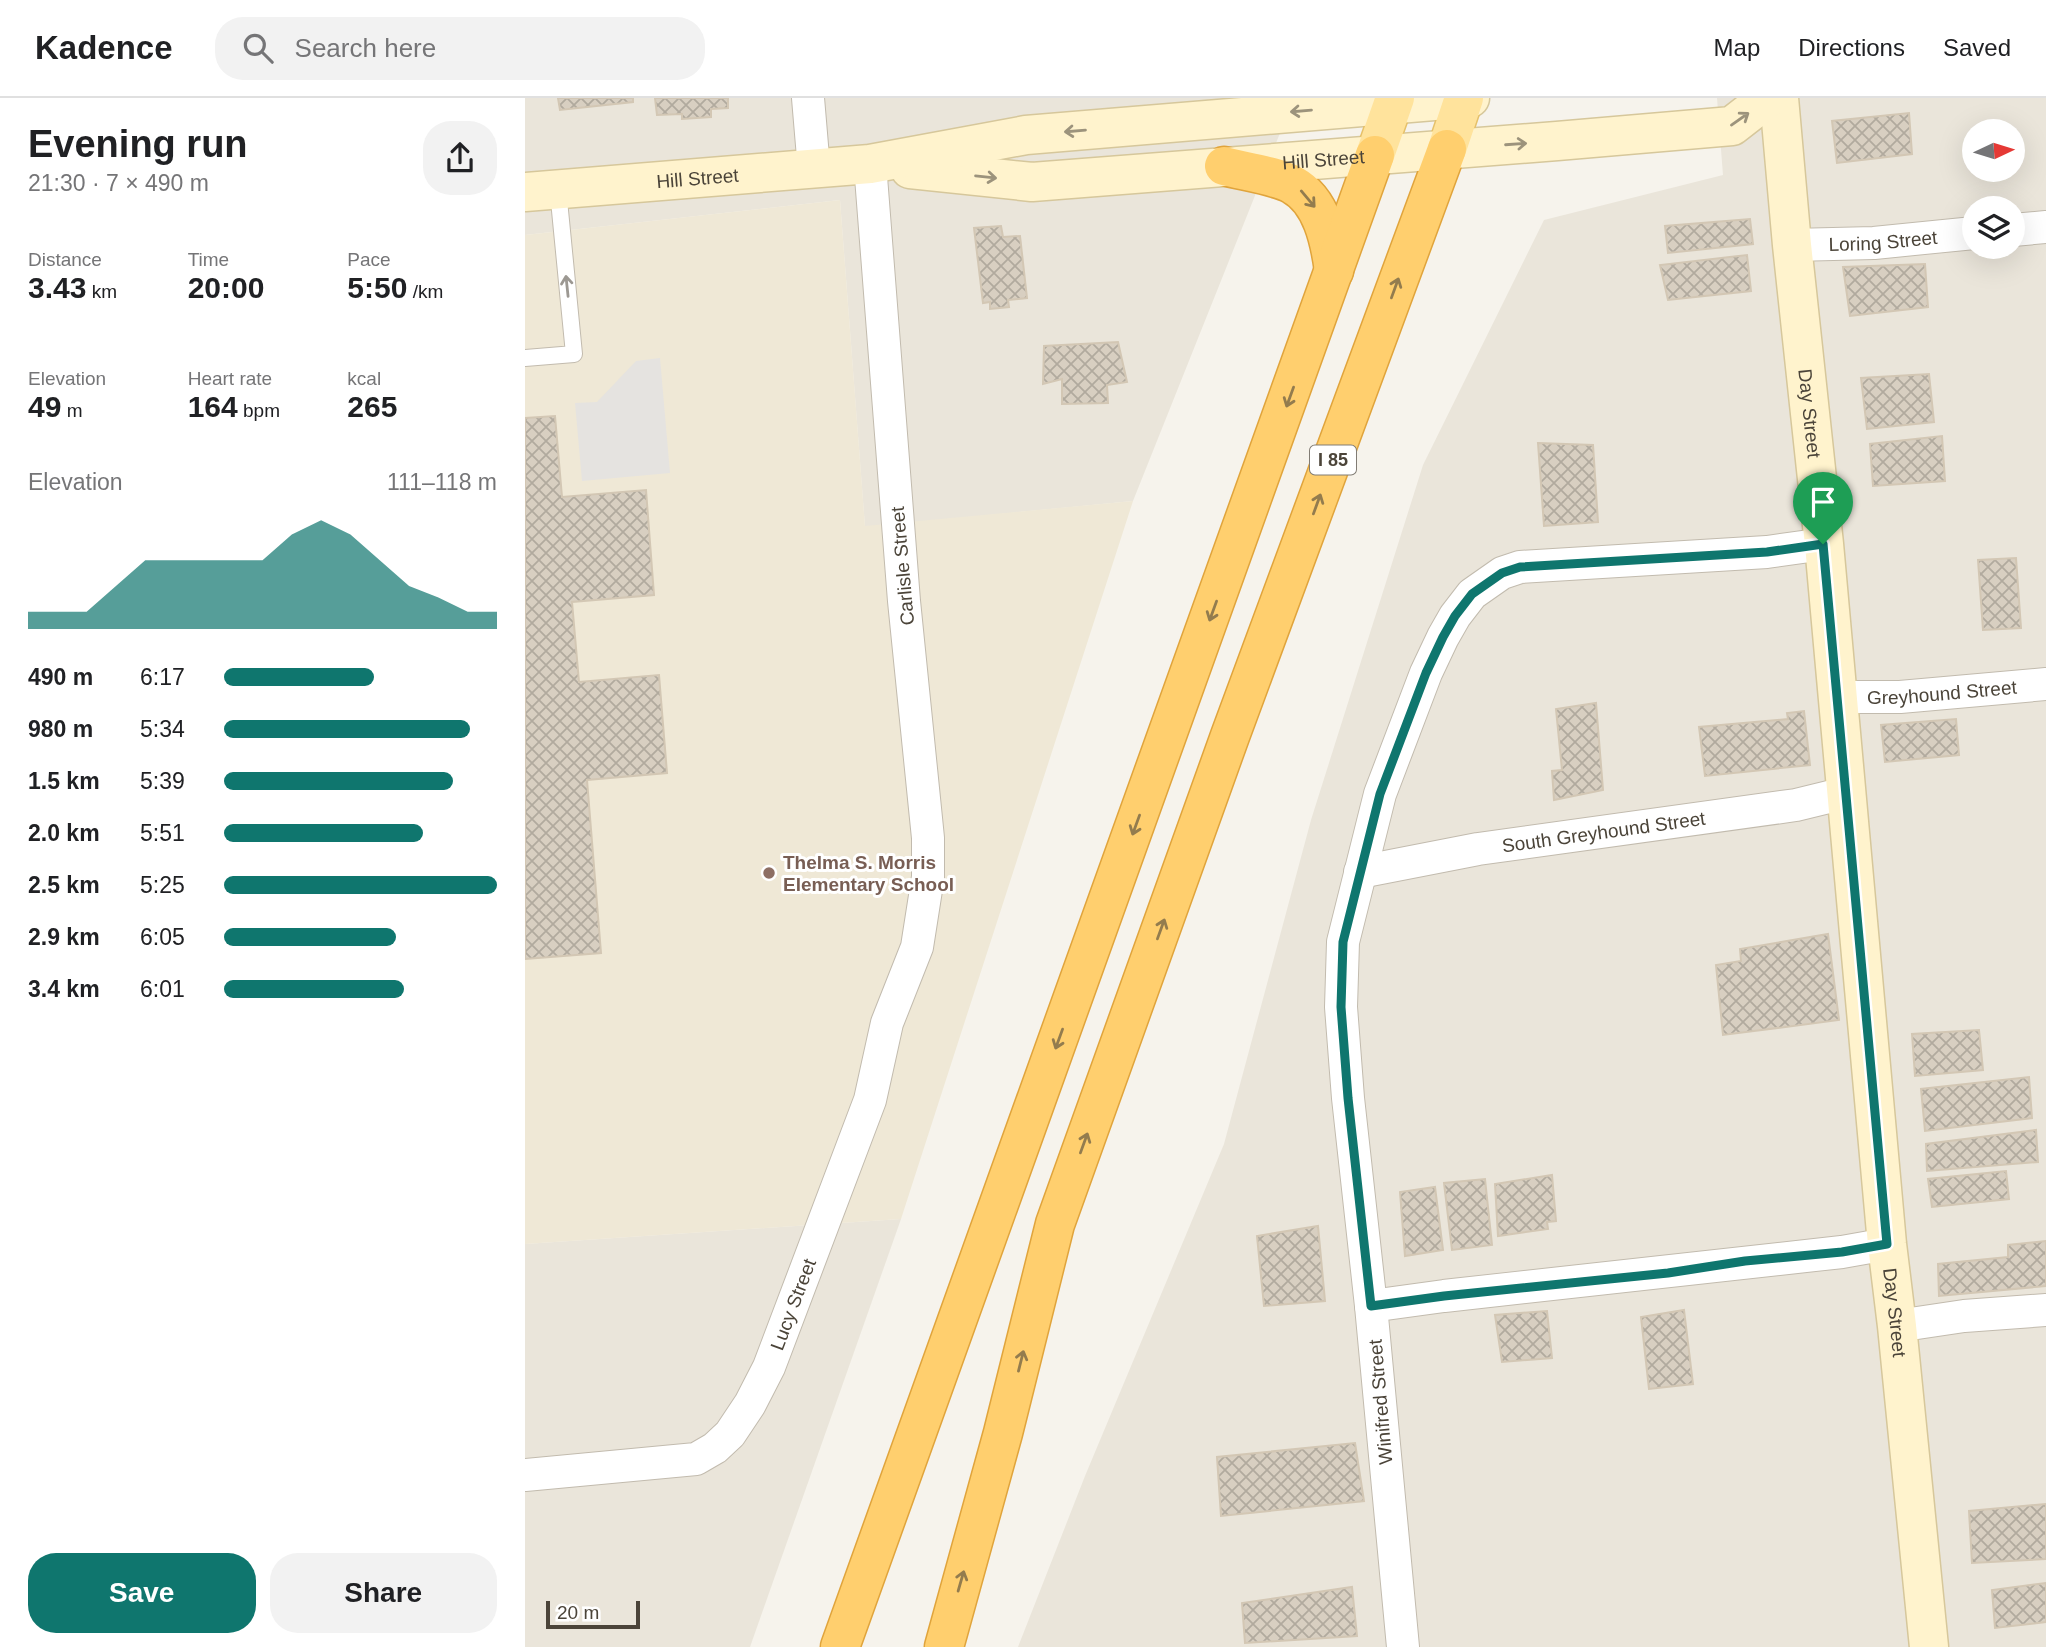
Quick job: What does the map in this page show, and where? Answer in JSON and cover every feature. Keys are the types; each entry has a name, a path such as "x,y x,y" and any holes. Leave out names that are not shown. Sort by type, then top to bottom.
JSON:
{"highway":[{"name":"I 85","path":"944,1647 1003,1433 1055,1224 1230,736 1447,149"},
{"path":"840,1647 1375,155"},
{"path":"1224,166 1292,184 1311,198 1330,244 1334,271"}],"main road":[{"path":"1447,149 1464,98"},
{"path":"1375,155 1394,100"}],"street":[{"path":"808,98 814,169"},
{"name":"Hill Street","path":"542,191 870,164 1026,135 1394,100 1470,98"},
{"name":"Hill Street","path":"870,164 1032,182 1732,126 1768,98"},
{"name":"Day Street","path":"1779,98 1887,1244 1929,1647"},
{"name":"Carlisle Street","path":"870,164 904,601 927,838 928,877 923,917 917,947 909,965"},
{"path":"2025,229 2046,227"},
{"name":"Loring Street","path":"1792,245 1874,243 1962,234"},
{"name":"Winifred Street","path":"1403,1647 1341,1007 1343,942 1360,872 1384,784 1426,673 1449,627 1472,594 1502,573 1520,567 1767,552 1823,544"},
{"name":"Greyhound Street","path":"1837,697 1900,697 2046,684"},
{"name":"South Greyhound Street","path":"1360,872 1478,849 1796,805 1845,793"},
{"name":"Lucy Street","path":"525,1475 696,1459 715,1448 730,1434 750,1404 769,1367 787,1322 870,1100 887,1023 909,965"},
{"path":"1371,1306 1668,1273 1887,1244"},
{"path":"1897,1326 1964,1316 2046,1310"}],"lane":[{"path":"525,358 574,354 542,191"}],"shaded area":[{"path":"525,98 1294,98 1133,501 865,527 840,200 525,235"},
{"path":"1717,98 2046,98 2046,1647 1018,1647 1085,1476 1224,1144 1311,820 1423,465 1544,220 1723,175"},
{"name":"Thelma S. Morris Elementary School","path":"840,200 865,526 1133,501 901,1219 525,1244 525,235"},
{"path":"660,358 670,473 582,481 575,403 597,402 636,361"},
{"path":"901,1219 750,1647 525,1647 525,1244"}],"building":[{"path":"558,98 633,98 633,102 560,110"},
{"path":"655,98 728,98 728,108 711,109 711,117 682,119 682,114 657,115"},
{"path":"1909,113 1912,154 1837,163 1832,121"},
{"path":"1750,219 1753,244 1668,253 1665,226"},
{"path":"1001,226 1003,237 1020,236 1027,298 1008,300 1009,307 990,309 990,302 983,303 974,228"},
{"path":"1747,255 1751,291 1668,300 1660,265"},
{"path":"1925,264 1928,307 1850,316 1843,267"},
{"path":"1118,342 1127,382 1107,385 1108,403 1062,404 1062,379 1043,384 1044,346"},
{"path":"1929,374 1934,422 1867,429 1861,378"},
{"path":"555,416 562,497 646,490 654,595 572,602 579,682 659,675 667,773 587,780 601,953 525,959 525,418"},
{"path":"1942,436 1945,481 1873,486 1870,444"},
{"path":"1538,443 1593,445 1598,522 1544,526"},
{"path":"2016,558 2021,628 1983,630 1978,560"},
{"path":"1596,703 1603,790 1554,800 1552,771 1562,770 1556,709"},
{"path":"1804,711 1810,765 1705,776 1699,727 1788,719 1787,713"},
{"path":"1956,719 1959,755 1885,762 1881,725"},
{"path":"1828,934 1839,1020 1723,1035 1716,965 1741,961 1740,949"},
{"path":"1979,1030 1983,1070 1915,1076 1912,1034"},
{"path":"2029,1077 2032,1118 1925,1131 1921,1089"},
{"path":"2036,1130 2038,1162 1927,1171 1926,1144"},
{"path":"2006,1171 2009,1199 1932,1207 1928,1179"},
{"path":"1552,1175 1556,1221 1547,1222 1548,1229 1498,1236 1495,1184"},
{"path":"1485,1179 1492,1245 1452,1250 1444,1183"},
{"path":"1435,1187 1443,1250 1405,1256 1400,1192"},
{"path":"1318,1226 1325,1301 1264,1306 1257,1236"},
{"path":"2046,1241 2046,1286 1939,1296 1938,1264 2008,1257 2008,1245"},
{"path":"1684,1310 1693,1384 1649,1389 1641,1317"},
{"path":"1547,1311 1552,1358 1502,1362 1495,1315"},
{"path":"1355,1443 1364,1501 1221,1516 1217,1457"},
{"path":"2046,1504 2046,1559 1972,1563 1969,1511"},
{"path":"2046,1583 2046,1622 1995,1628 1992,1590"},
{"path":"1352,1587 1357,1636 1245,1643 1242,1603"}],"place":[{"name":"Thelma S. Morris Elementary School","path":"769,873"}],"route":[{"path":"1823,544 1887,1244 1668,1273 1371,1306 1348,1098 1341,1007 1343,942 1380,794 1426,673 1455,616 1480,587 1502,573 1520,567 1767,552 1823,544"}]}
